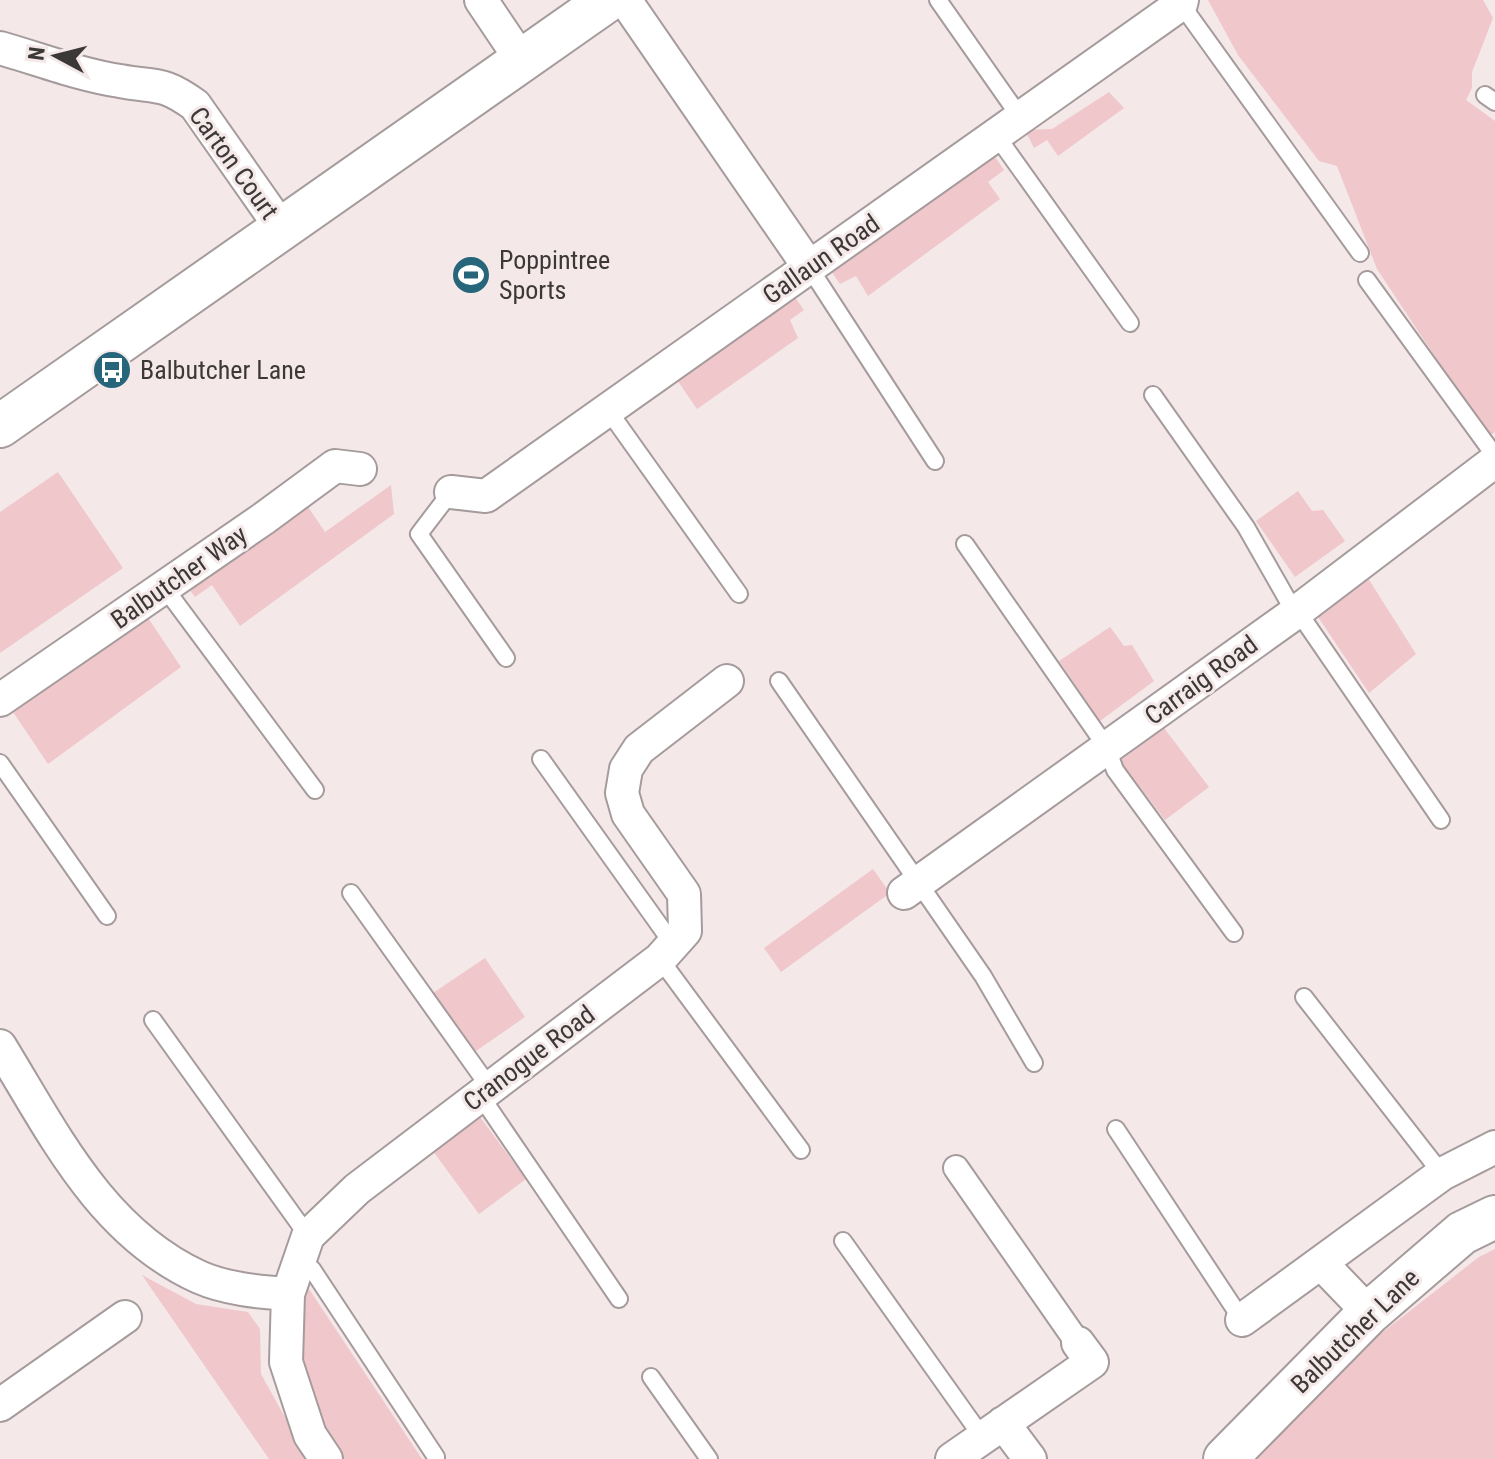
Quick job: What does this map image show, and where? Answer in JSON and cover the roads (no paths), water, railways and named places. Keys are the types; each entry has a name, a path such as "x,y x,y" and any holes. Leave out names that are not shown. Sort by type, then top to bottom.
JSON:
{"street":[{"path":"481,0 522,61"},
{"path":"0,426 608,0"},
{"path":"625,0 809,267"},
{"name":"Gallaun Road","path":"451,492 486,496 1181,2"},
{"name":"Carton Court","path":"0,48 119,81 158,85 176,92 195,105 282,229"},
{"name":"Carraig Road","path":"911,888 1296,612 1495,459"},
{"name":"Balbutcher Way","path":"0,700 335,466 360,469"},
{"path":"668,949 685,931 684,894 628,814 622,793 626,769 639,749 727,681"},
{"name":"Cranogue Road","path":"298,1265 357,1189 668,949"},
{"path":"0,1046 59,1142 111,1215 148,1249 200,1278 230,1287 298,1265 286,1362 310,1435 326,1459"},
{"path":"1242,1320 1442,1174 1495,1147"},
{"path":"952,1459 1092,1362 956,1168"},
{"name":"Balbutcher Lane","path":"1225,1459 1369,1313 1462,1233 1495,1217"},
{"path":"1321,1263 1369,1313"},
{"path":"0,1405 125,1317"},
{"path":"993,1430 1030,1459"}],"lane":[{"path":"938,0 1008,126 1130,323"},
{"path":"1181,2 1360,253"},
{"path":"809,267 935,461"},
{"path":"1367,280 1495,459"},
{"path":"1153,395 1246,527 1296,612 1441,820"},
{"path":"608,410 739,594"},
{"path":"451,492 419,534 506,658"},
{"path":"965,544 1107,748 1115,770 1234,933"},
{"path":"164,587 315,790"},
{"path":"779,681 911,888 983,976 1034,1063"},
{"path":"541,759 665,933 668,949 801,1150"},
{"path":"0,763 107,916"},
{"path":"351,893 619,1299"},
{"path":"1304,997 1442,1174"},
{"path":"153,1020 298,1265 312,1269 436,1457"},
{"path":"1116,1129 1242,1320"},
{"path":"843,1241 993,1430"},
{"path":"651,1377 709,1459"}],"place":[{"name":"Poppintree Sports","path":"471,275"},
{"name":"Balbutcher Lane","path":"112,370"}]}
